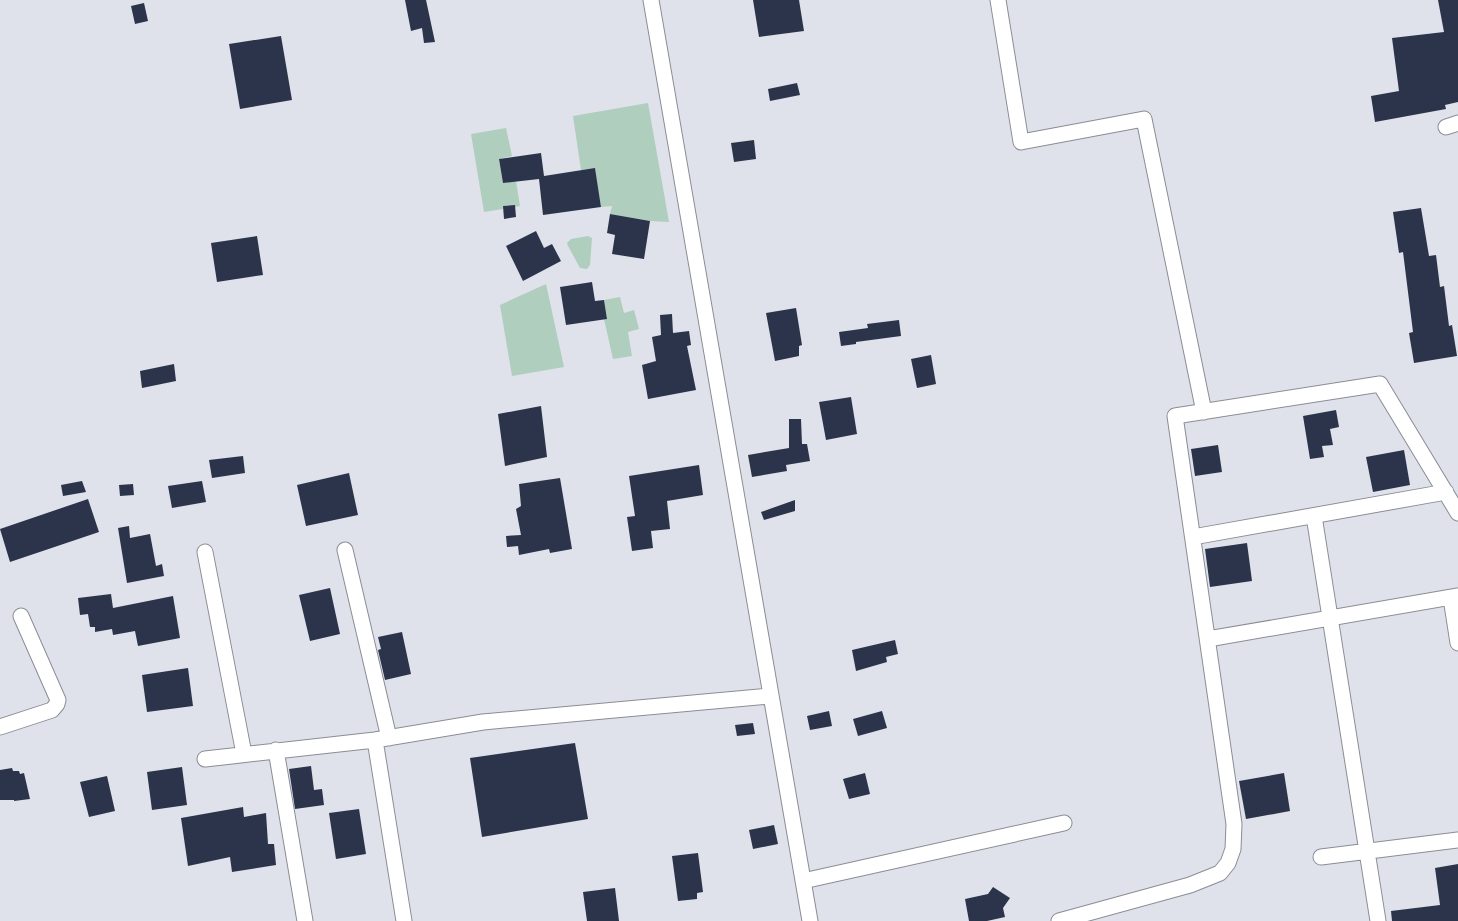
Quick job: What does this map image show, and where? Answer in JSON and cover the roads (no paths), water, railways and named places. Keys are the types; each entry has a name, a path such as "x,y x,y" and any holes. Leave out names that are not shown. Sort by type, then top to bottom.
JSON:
{"street":[{"path":"651,0 810,921"},
{"path":"998,0 1021,142 1144,119 1204,412"},
{"path":"1059,921 1190,885 1220,873 1228,863 1233,849 1234,824 1175,416 1380,384 1458,513"},
{"path":"1193,537 1446,492"},
{"path":"1314,516 1378,921"},
{"path":"345,550 382,739 404,921"},
{"path":"205,552 244,754"},
{"path":"1208,639 1454,597 1458,644"},
{"path":"0,727 52,710 57,704 57,696 21,616"},
{"path":"205,759 382,739 483,722 770,696"},
{"path":"276,750 305,921"},
{"path":"803,881 1064,822"},
{"path":"1321,857 1458,840"}]}
